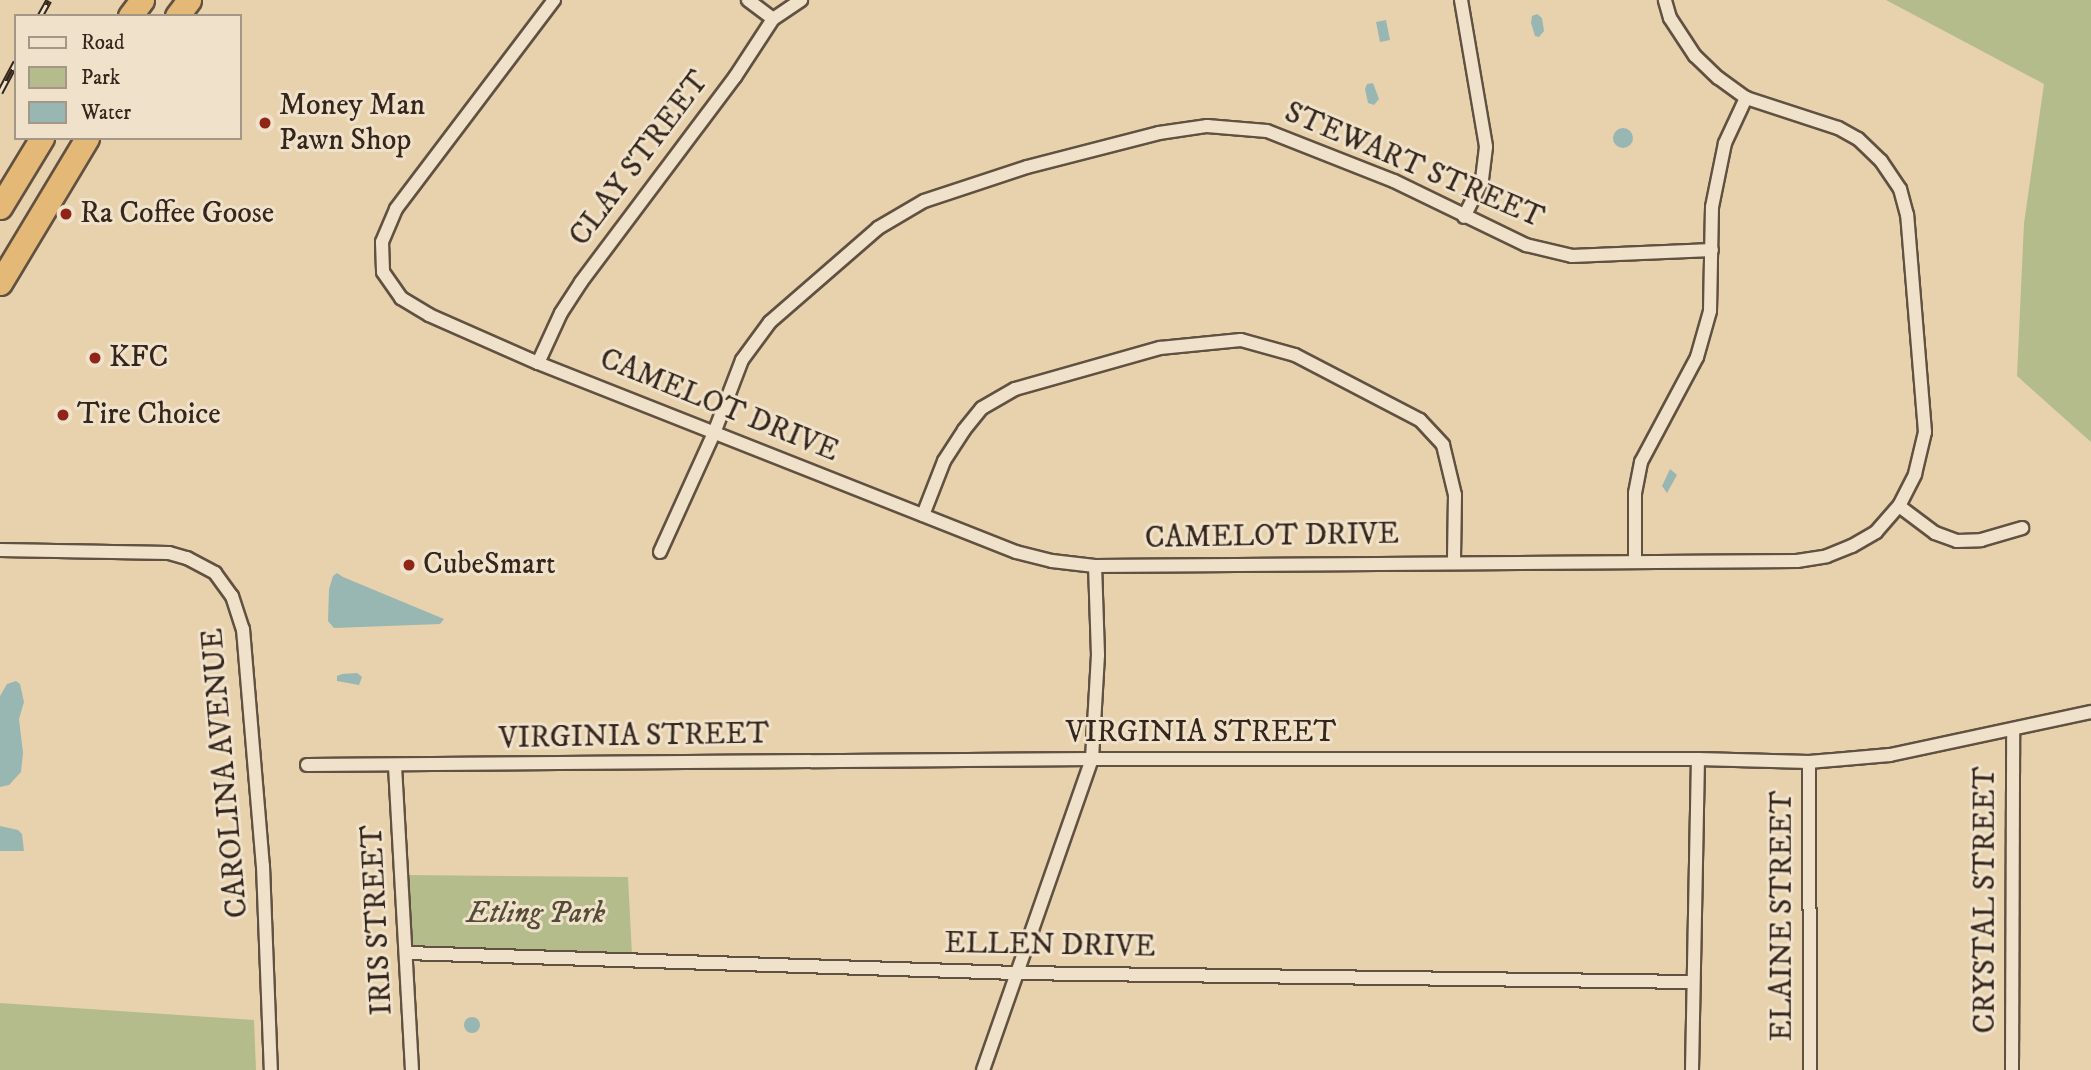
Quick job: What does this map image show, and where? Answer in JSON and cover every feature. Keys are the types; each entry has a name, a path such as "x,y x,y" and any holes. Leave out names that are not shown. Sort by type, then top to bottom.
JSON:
{"highway":[{"path":"0,207 41,140"},
{"path":"0,283 86,140"}],"street":[{"name":"CAMELOT DRIVE","path":"554,0 396,209 382,242 383,272 401,298 429,315 538,363 1016,552 1052,561 1095,566 1635,560 1797,561 1827,555 1852,546 1876,532 1899,506 1915,474 1925,432 1907,215 1900,190 1881,161 1848,134 1746,98 1695,56 1670,18 1665,0"},
{"path":"748,0 773,19"},
{"name":"CLAY STREET","path":"538,363 561,313 581,282 735,77 773,19 801,0"},
{"path":"1461,0 1486,147 1482,181 1464,217"},
{"path":"1635,560 1635,493 1641,462 1697,357 1710,312 1712,207 1725,143 1746,98"},
{"name":"STEWART STREET","path":"660,552 714,433 742,360 770,322 878,228 924,201 1027,167 1159,133 1207,126 1267,131 1394,181 1526,245 1572,256 1712,250"},
{"path":"923,515 943,461 964,430 982,408 1015,389 1160,348 1241,340 1295,355 1420,420 1443,445 1455,495 1454,562"},
{"path":"1899,506 1935,533 1957,541 1980,540 2022,528"},
{"name":"CAROLINA AVENUE","path":"0,550 169,553 187,558 215,573 232,596 243,629 262,866 271,1070"},
{"path":"983,1070 1092,759 1098,655 1095,566"},
{"name":"VIRGINIA STREET","path":"307,765 1092,759 1698,759 1810,762 1890,755 2013,731 2091,712"},
{"name":"CRYSTAL STREET","path":"2012,1070 2013,731"},
{"path":"1692,1070 1698,759"},
{"name":"ELAINE STREET","path":"1810,762 1810,1070"},
{"name":"IRIS STREET","path":"395,766 412,1070"},
{"name":"ELLEN DRIVE","path":"407,953 1015,973 1692,982"}],"green space":[{"path":"1886,0 2091,0 2091,442 2017,376 2024,223 2044,84"},
{"name":"Etling Park","path":"406,875 628,877 632,955 417,948 411,945"},
{"path":"0,1003 254,1020 256,1070 0,1070"}],"water":[{"path":"1537,14 1542,18 1544,31 1539,37 1535,36 1531,23 1532,16"},
{"path":"1386,20 1390,40 1380,42 1376,22"},
{"path":"1373,83 1379,99 1374,105 1368,103 1365,89 1367,84"},
{"path":"1623,128 1630,131 1633,138 1630,145 1623,148 1616,145 1613,138 1616,131"},
{"path":"1670,469 1677,475 1667,493 1662,486"},
{"path":"337,573 444,619 440,624 334,628 328,621 329,589 333,576"},
{"path":"357,673 362,677 359,685 337,681 337,676 342,674"},
{"path":"16,681 20,684 24,702 19,719 23,753 21,772 9,785 0,787 0,696 7,684"},
{"path":"0,826 18,830 22,834 24,851 0,851"},
{"path":"472,1017 478,1019 478,1031 472,1033 466,1031 464,1025 466,1019"}],"railway":[{"path":"41,14 49,0"},
{"path":"0,92 14,66"}],"place":[{"name":"Money Man Pawn Shop","path":"265,123"},
{"name":"Ra Coffee Goose","path":"66,214"},
{"name":"KFC","path":"95,358"},
{"name":"Tire Choice","path":"63,415"},
{"name":"CubeSmart","path":"409,565"}]}
